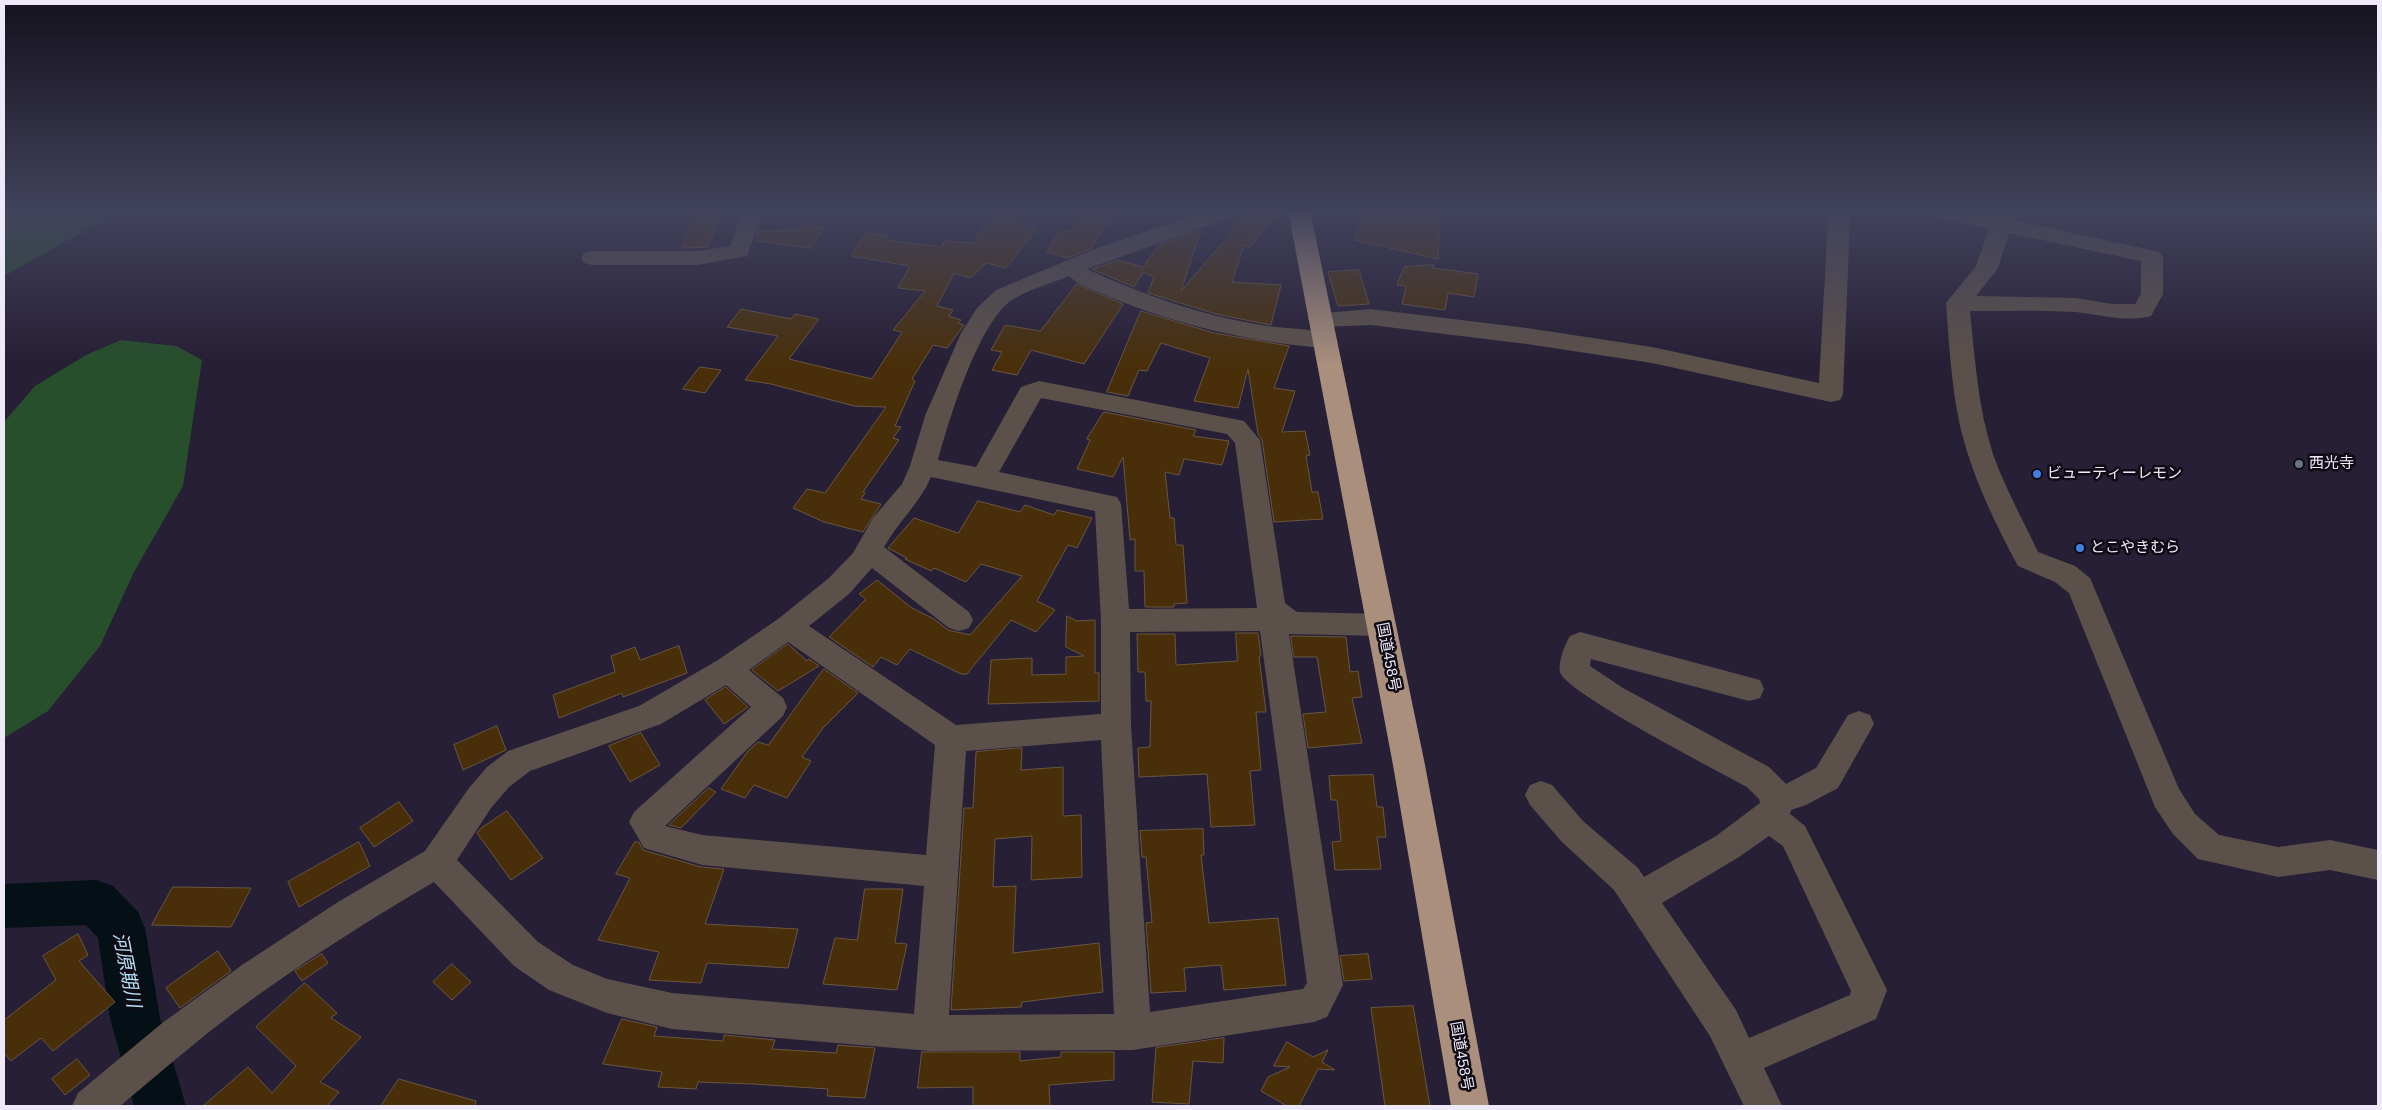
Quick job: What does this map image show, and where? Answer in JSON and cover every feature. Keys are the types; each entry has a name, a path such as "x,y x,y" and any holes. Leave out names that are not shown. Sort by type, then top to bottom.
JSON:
{"highway":[{"name":"国道458号","path":"1309,262 1409,765 1470,1106"}],"street":[{"path":"91,1106 174,1037 254,977 342,919 436,862 480,798 498,777 519,761 650,715 728,668 788,627 839,586 864,560 883,525 912,488 924,466 938,416 973,333 985,312 1004,295 1086,262"},
{"path":"1075,267 1078,273 1107,288 1161,308 1289,338 1371,316 1536,337 1652,355 1830,394 1837,262"},
{"path":"1989,262 1987,268 1958,303 1968,405 1985,467 2028,559 2066,574 2080,586 2166,797 2184,824 2210,848 2278,862 2330,856 2378,865"},
{"path":"1958,303 2076,304 2112,311 2143,311 2152,294 2152,262"},
{"path":"436,862 526,954 561,978 607,996 672,1011 930,1033 1133,1032 1314,1005 1325,985 1247,440 1235,428 1087,397 1039,389 1030,393 983,478"},
{"path":"924,466 1108,504 1115,621 1116,726 1133,1032"},
{"path":"869,550 906,581 959,620"},
{"path":"1115,621 1273,615 1292,623 1381,625"},
{"path":"788,627 951,739 1116,726"},
{"path":"1640,899 1662,882 1762,824 1772,809 1775,793 1758,776 1612,697 1574,671 1580,644 1749,689"},
{"path":"728,668 772,706 645,822 655,838 702,850 941,872"},
{"path":"1772,809 1827,778 1859,724"},
{"path":"930,1033 951,739"},
{"path":"1541,795 1572,831 1626,879 1723,1024 1763,1106"},
{"path":"1741,1060 1863,1007 1869,990 1794,836 1772,809"}],"green space":[{"path":"4,262 29,262 4,276"},
{"path":"121,340 176,346 202,360 183,486 134,572 100,646 48,711 4,738 4,422 35,386 86,355"}],"building":[{"path":"885,262 1011,262 1006,268 986,263 971,278 954,273 937,306 953,310 949,316 961,320 958,323 964,325 947,348 933,345 912,379 915,381 895,426 901,427 893,438 899,440 863,492 865,493 861,499 881,504 863,532 824,522 793,508 807,489 825,493 886,407 854,406 771,384 745,380 778,336 727,327 741,309 791,319 795,314 819,319 789,359 872,379 902,332 893,330 925,291 898,288 910,266"},
{"path":"1113,262 1124,262 1143,267 1147,262 1191,262 1181,291 1206,262 1239,262 1232,282 1281,285 1271,325 1216,314 1148,293 1154,277 1143,272 1134,287 1092,269"},
{"path":"1434,265 1433,268 1478,274 1474,297 1448,293 1445,310 1402,304 1406,286 1397,285 1404,267"},
{"path":"1359,270 1369,304 1338,306 1328,272"},
{"path":"1077,284 1123,304 1084,364 1031,350 1017,375 992,370 1002,352 991,350 1005,325 1040,331"},
{"path":"1141,311 1214,333 1289,346 1274,388 1295,391 1282,432 1305,431 1310,455 1306,456 1312,492 1318,492 1323,519 1274,522 1262,440 1258,434 1248,369 1238,408 1194,401 1210,358 1161,343 1147,371 1139,370 1128,396 1107,392"},
{"path":"700,367 721,370 705,393 683,389"},
{"path":"1104,412 1196,430 1193,436 1229,441 1222,465 1184,459 1179,475 1165,472 1170,518 1174,518 1176,545 1183,545 1187,603 1174,604 1174,607 1145,607 1144,571 1135,571 1135,539 1130,540 1123,457 1113,477 1077,469 1090,440 1087,439"},
{"path":"978,501 1020,512 1025,505 1054,515 1057,510 1092,518 1077,548 1068,545 1037,601 1055,610 1036,632 1011,620 967,674 961,674 910,649 897,665 881,657 873,667 829,637 866,599 859,594 877,580 912,608 934,619 948,630 970,635 1022,576 981,564 966,582 934,568 931,571 905,559 907,558 888,548 914,518 958,533"},
{"path":"1067,616 1077,621 1095,620 1095,673 1099,673 1099,701 988,704 991,660 1032,658 1032,675 1066,674 1066,657 1084,656 1066,647"},
{"path":"1236,633 1258,633 1261,656 1259,656 1266,712 1256,712 1261,770 1250,771 1255,825 1211,827 1207,774 1139,777 1138,748 1150,747 1151,701 1146,701 1145,672 1138,672 1137,634 1175,634 1176,665 1237,661"},
{"path":"1291,636 1346,637 1350,672 1358,671 1362,697 1352,698 1362,743 1308,748 1303,714 1326,712 1317,657 1294,657"},
{"path":"788,644 807,661 809,659 819,666 778,691 752,670"},
{"path":"679,646 687,673 623,697 622,693 559,718 553,695 615,672 611,656 635,647 640,660"},
{"path":"824,669 858,693 823,728 802,757 811,761 787,798 754,785 745,798 721,789 748,751 758,742 768,745"},
{"path":"726,687 748,707 724,724 705,700"},
{"path":"497,726 506,750 463,770 454,745"},
{"path":"641,733 660,765 630,782 609,746"},
{"path":"1022,748 1021,770 1063,767 1063,816 1081,815 1082,877 1031,880 1032,836 995,839 993,887 1016,886 1013,953 1099,943 1103,992 1022,1002 1021,1007 951,1010 964,808 973,808 976,752"},
{"path":"1373,775 1377,807 1383,807 1386,837 1377,837 1381,869 1335,870 1332,842 1341,841 1337,800 1331,800 1329,776"},
{"path":"709,788 716,792 681,828 669,825"},
{"path":"399,802 413,821 374,847 360,828"},
{"path":"507,811 543,858 511,880 477,833"},
{"path":"1203,829 1204,855 1201,855 1209,923 1278,918 1286,985 1224,990 1221,965 1184,968 1186,991 1151,993 1146,923 1152,922 1146,857 1142,857 1140,831"},
{"path":"359,842 370,866 299,907 288,882"},
{"path":"635,842 639,842 643,850 701,867 724,869 705,924 798,929 788,968 707,963 701,983 649,980 659,952 598,940 630,878 616,874"},
{"path":"173,887 251,888 231,927 152,925"},
{"path":"865,889 903,889 895,943 907,944 897,990 823,984 835,938 857,940"},
{"path":"78,934 88,955 79,961 115,1002 53,1051 41,1038 11,1061 4,1053 4,1020 56,980 43,956"},
{"path":"218,951 231,971 180,1008 166,988"},
{"path":"322,954 328,963 302,981 295,971"},
{"path":"1368,954 1372,979 1344,981 1340,956"},
{"path":"452,964 471,982 452,1000 433,982"},
{"path":"305,983 337,1013 331,1018 361,1037 320,1082 339,1092 327,1106 203,1106 248,1067 272,1093 296,1066 256,1027"},
{"path":"1413,1006 1430,1106 1385,1106 1371,1008"},
{"path":"622,1019 657,1027 654,1036 723,1041 724,1035 775,1040 772,1049 836,1053 838,1045 875,1048 865,1098 827,1096 828,1089 753,1084 698,1082 696,1089 658,1087 662,1072 603,1064"},
{"path":"1224,1038 1223,1063 1193,1061 1189,1104 1152,1102 1156,1048"},
{"path":"1287,1042 1313,1057 1328,1050 1322,1062 1335,1070 1318,1069 1299,1106 1287,1106 1261,1091 1268,1077 1290,1067 1274,1066"},
{"path":"922,1052 1020,1052 1020,1061 1061,1057 1061,1052 1114,1052 1114,1080 1049,1085 1050,1106 973,1106 973,1087 918,1088"},
{"path":"77,1059 90,1075 65,1095 52,1079"},
{"path":"399,1079 476,1101 475,1106 381,1106"}],"waterway":[{"name":"河原期川","path":"4,906 96,902 121,928 135,1018 160,1106"}],"place":[{"name":"西光寺","path":"2299,464"},
{"name":"ビューティーレモン","path":"2037,474"},
{"name":"とこやきむら","path":"2080,548"}]}
